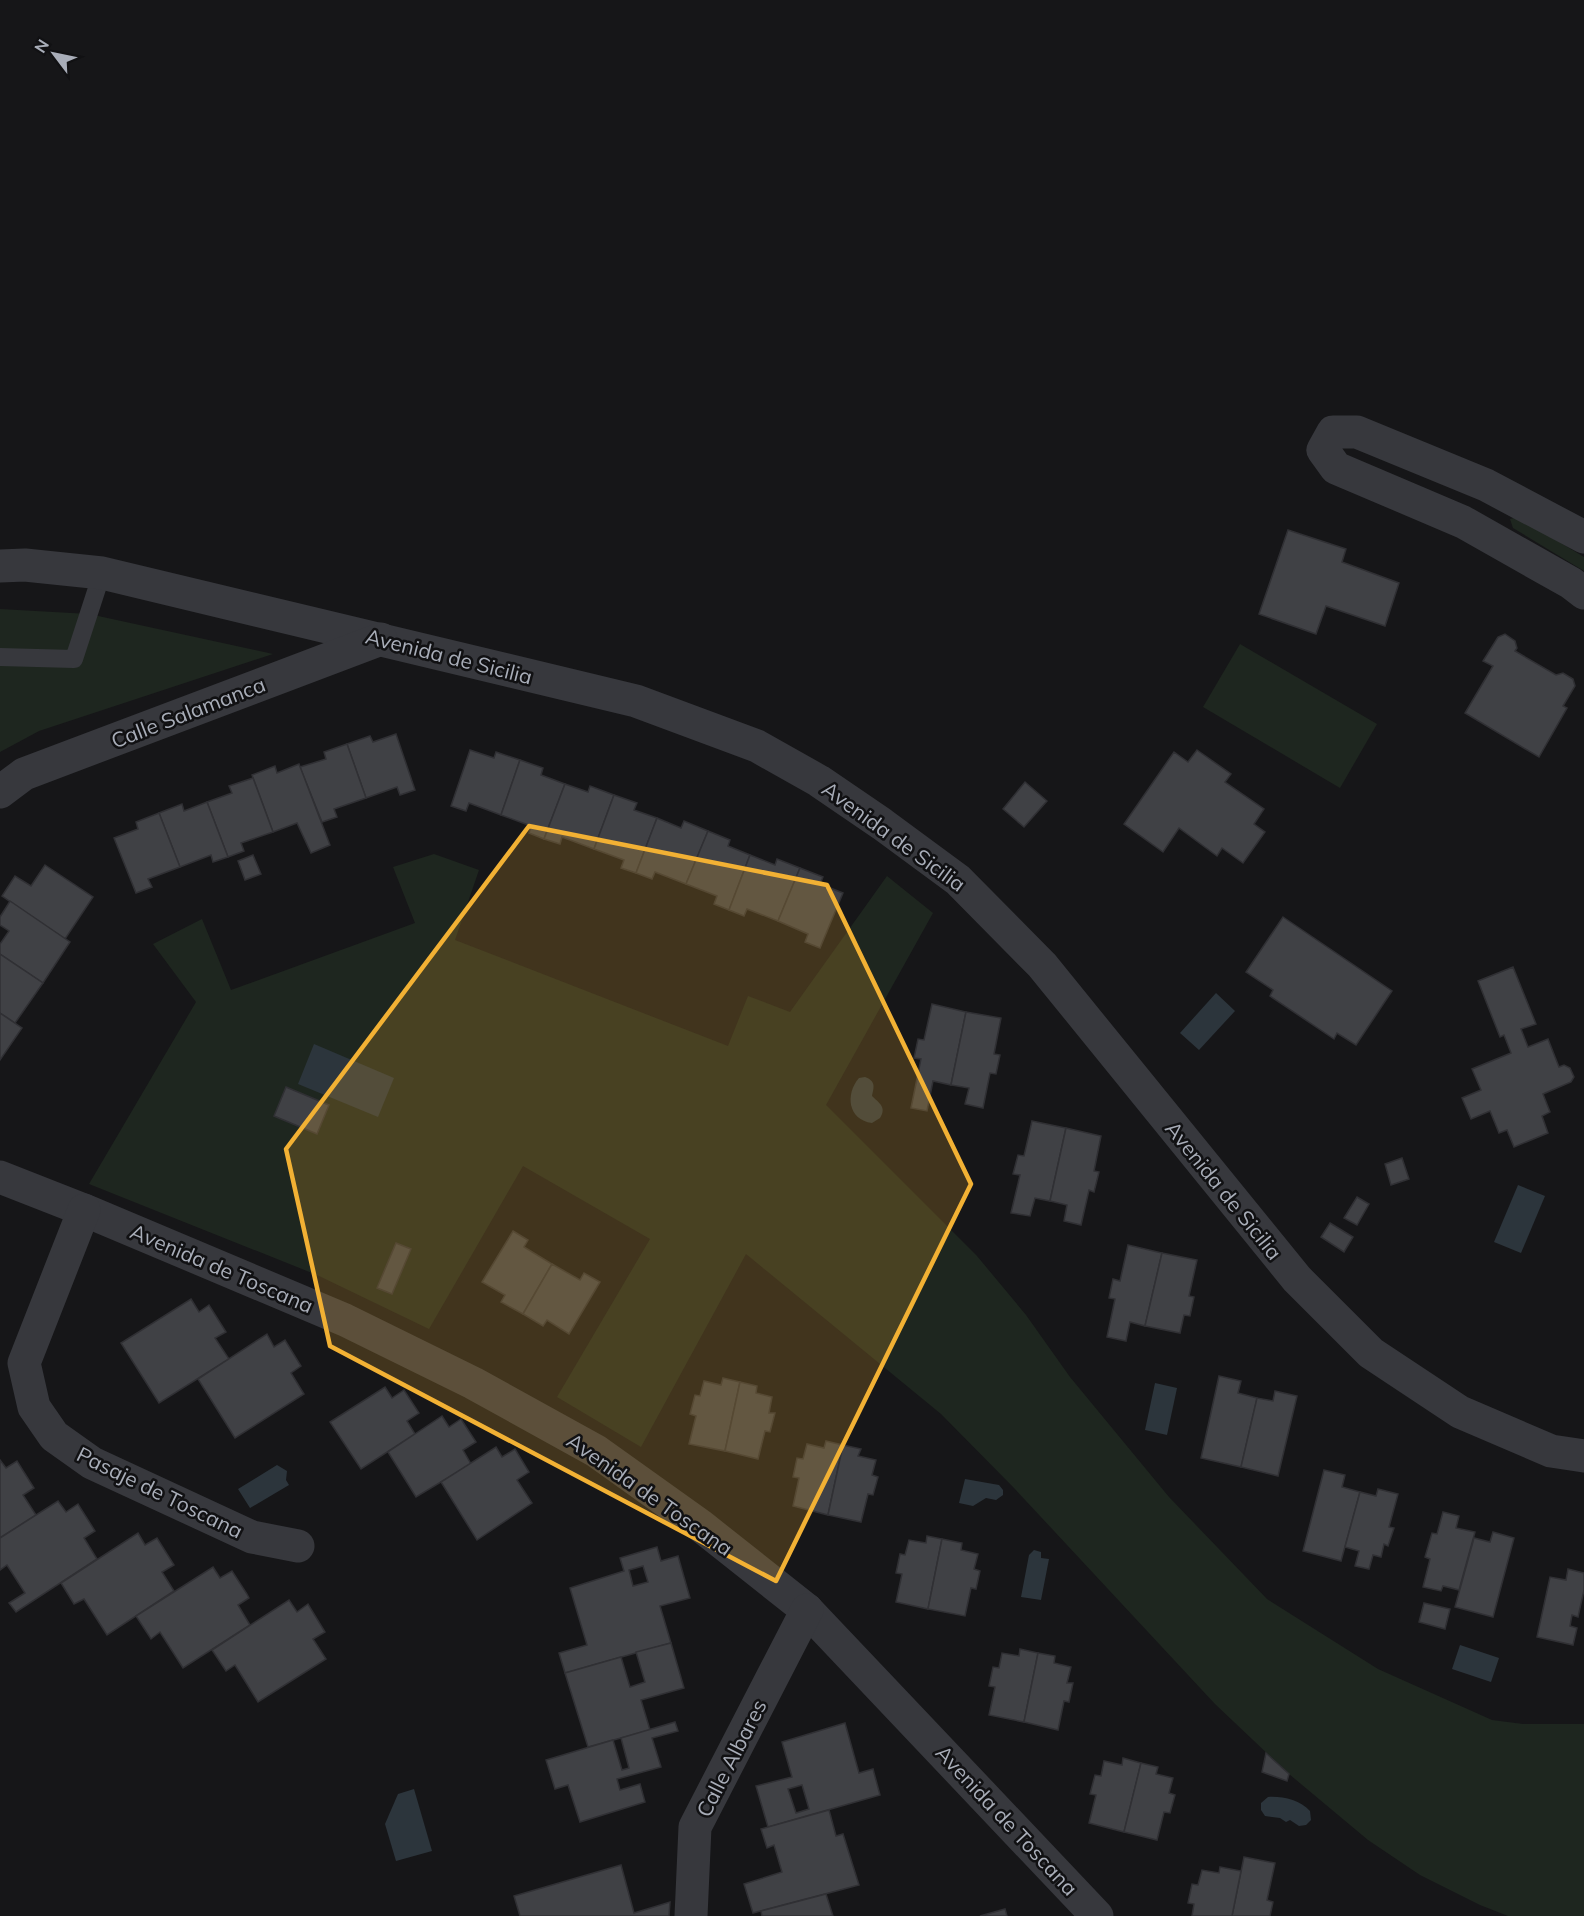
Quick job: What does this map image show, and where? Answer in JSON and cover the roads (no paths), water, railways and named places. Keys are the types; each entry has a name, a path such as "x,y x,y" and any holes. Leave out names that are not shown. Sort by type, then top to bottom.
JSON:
{"street":[{"path":"1584,537 1486,485 1357,432 1334,432 1323,450 1336,468 1463,522 1584,593"},
{"name":"Avenida de Sicilia","path":"0,566 25,565 102,573 381,639 636,701 757,746 819,781 958,880 1041,965 1297,1279 1371,1353 1460,1412 1551,1451 1584,1456"},
{"name":"Calle Salamanca","path":"0,792 24,774 381,639"},
{"name":"Avenida de Toscana","path":"0,1177 345,1320 473,1383 586,1445 701,1526 807,1610 1098,1916"},
{"name":"Pasaje de Toscana","path":"84,1210 24,1363 34,1407 54,1436 92,1463 252,1538 298,1546"},
{"name":"Calle Albares","path":"691,1916 695,1827 807,1610"}],"lane":[{"path":"0,657 74,659 102,573"}]}
